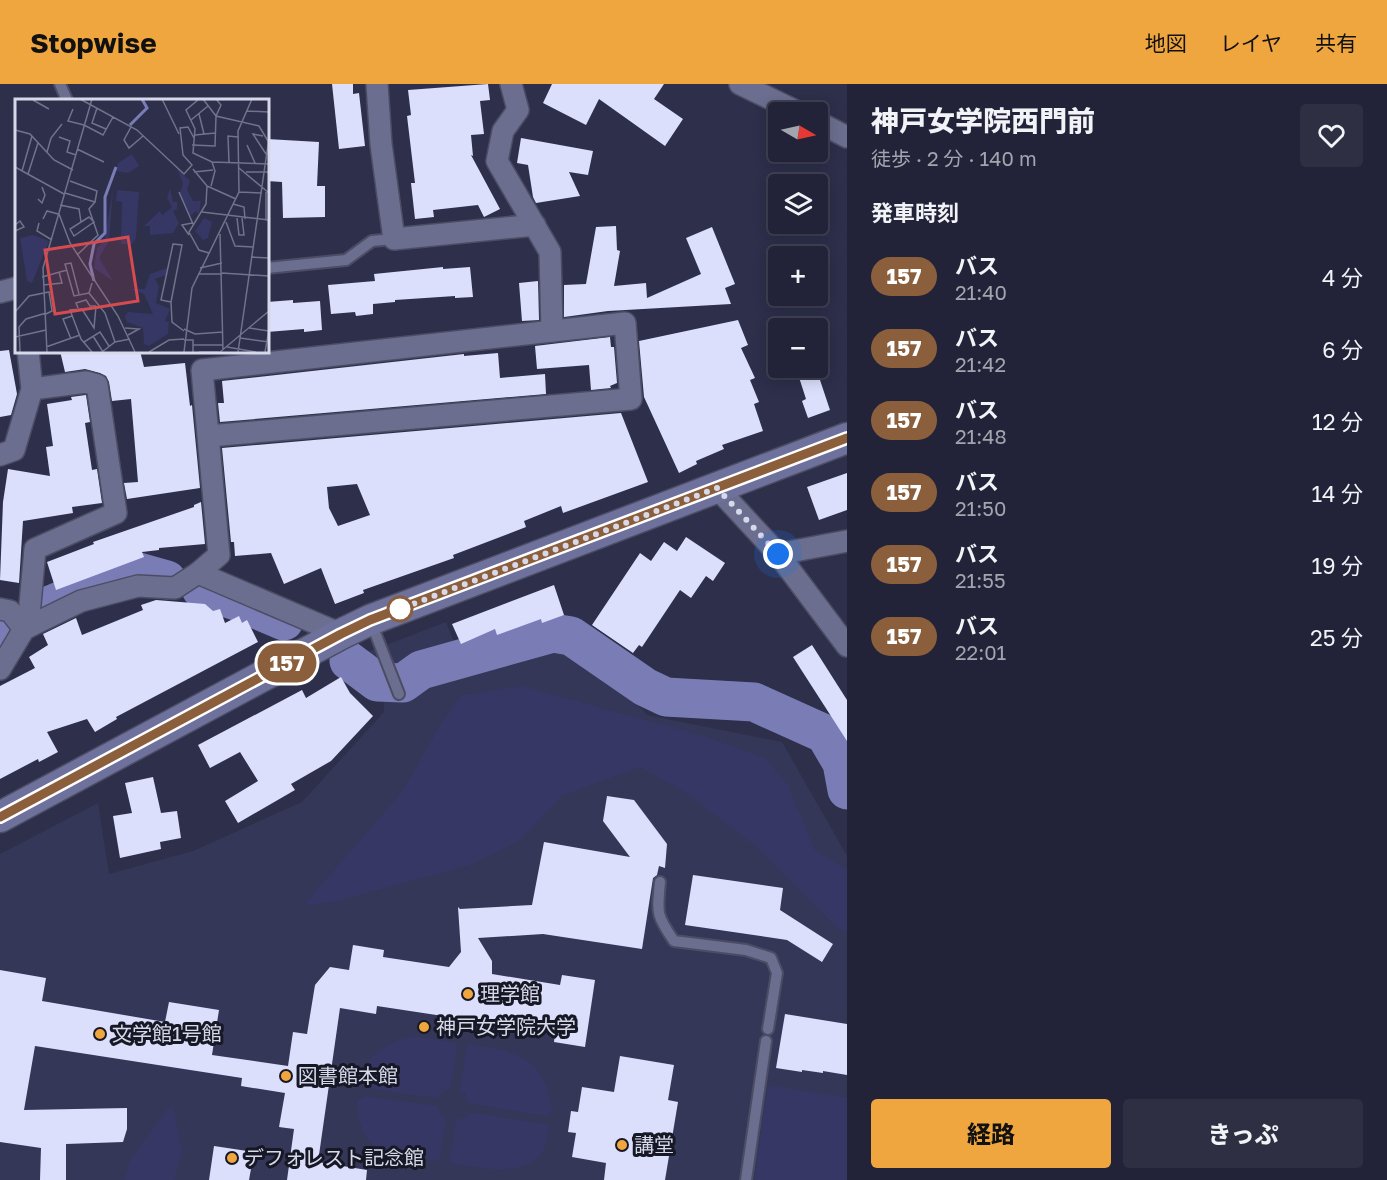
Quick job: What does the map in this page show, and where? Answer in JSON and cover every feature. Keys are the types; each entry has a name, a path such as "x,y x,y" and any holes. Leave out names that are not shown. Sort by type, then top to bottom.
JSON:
{"street":[{"path":"377,84 381,144 394,239 535,225"},
{"path":"512,84 519,110 503,131 497,161 549,252 552,331"},
{"path":"740,84 777,102"},
{"path":"828,127 847,136"},
{"path":"0,292 15,288"},
{"path":"26,628 81,601 138,586 176,588 219,555 202,370 625,322 631,399 209,436"},
{"path":"0,455 14,450 32,389 28,352"},
{"path":"0,669 26,628 35,549 116,513 97,385 86,382 32,389"},
{"path":"0,817 370,620 847,438"},
{"path":"717,488 778,554 845,640"},
{"path":"778,554 847,541"},
{"path":"198,573 341,634"},
{"path":"0,609 10,611 26,628"}],"lane":[{"path":"60,84 68,99"},
{"path":"268,268 346,260 372,241 394,239"},
{"path":"370,620 399,694"},
{"path":"660,882 657,911 674,941 746,950 771,958 777,973 768,1029"},
{"path":"746,1180 766,1041"}],"shaded area":[{"name":"神戸女学院大学","path":"446,622 462,662 573,633 647,715 782,742 847,856 847,1180 0,1180 0,854 98,803 109,874 193,851 302,802 384,712 383,677 355,657"},
{"path":"521,686 704,736 765,758 788,785 814,849 847,870 847,932 839,929 753,844 685,792 640,767 563,795 520,840 473,864 329,903 304,905 402,792 440,725 461,696"},
{"path":"409,1037 457,1043 451,1088 437,1098 365,1088 360,1082 362,1073 371,1058 385,1047"},
{"path":"467,1044 500,1050 526,1060 543,1078 552,1112 546,1116 468,1103 465,1093 460,1091"},
{"path":"774,1086 847,1098 847,1180 754,1180 767,1090"},
{"path":"365,1096 437,1106 441,1117 446,1119 439,1161 394,1156 374,1146 364,1132 358,1117 357,1101"},
{"path":"172,1103 182,1152 174,1180 124,1180 130,1161"},
{"path":"469,1112 545,1124 549,1126 544,1149 537,1159 515,1168 488,1169 449,1163 456,1119 464,1118"}],"building":[{"path":"332,84 353,84 353,94 359,93 365,146 339,149"},
{"path":"488,84 490,100 480,101 484,134 471,135 473,156 471,155 500,209 484,217 478,205 433,210 434,217 415,219 411,183 415,183 407,116 411,115 408,90"},
{"path":"552,84 664,84 654,99 683,119 665,146 599,99 586,125 543,103"},
{"path":"521,138 593,151 588,175 569,172 580,196 536,203 528,165 517,163"},
{"path":"268,139 319,142 317,186 325,186 325,217 283,218 282,182 268,181"},
{"path":"616,226 617,250 620,251 614,286 646,283 647,298 701,274 686,238 712,227 735,284 725,288 731,304 608,311 564,317 564,285 586,284 596,227"},
{"path":"443,267 443,269 470,267 473,297 395,300 395,302 373,304 373,314 356,316 355,312 331,314 328,285 375,281 374,274"},
{"path":"538,281 539,320 522,321 519,283"},
{"path":"320,301 322,330 268,332 268,302"},
{"path":"738,320 748,345 741,348 755,378 750,380 759,402 754,404 763,431 722,445 724,449 696,461 697,464 679,473 644,397 639,341"},
{"path":"610,337 611,347 614,347 617,383 610,386 611,388 591,390 589,365 537,369 535,346"},
{"path":"9,350 17,394 11,415 0,417 0,351"},
{"path":"60,352 140,352 144,367 185,363 190,406 192,405 200,488 127,499 124,483 138,482 131,399 112,401 109,382 106,376 100,373 85,369 65,372"},
{"path":"498,353 500,378 545,374 546,394 220,422 218,403 224,403 222,381 464,354 464,356"},
{"path":"799,378 819,378 830,410 808,418 802,401 806,399"},
{"path":"86,395 90,422 85,423 92,470 97,469 102,503 72,507 73,513 23,521 19,583 0,580 3,502 8,469 50,476 46,447 53,446 47,404"},
{"path":"621,413 648,482 563,513 561,506 524,521 526,527 453,555 454,558 363,590 364,593 335,604 321,568 284,584 271,553 235,556 234,542 231,542 222,448","holes":["357,484 370,515 338,526 329,508 327,487"]},
{"path":"847,473 847,510 819,520 807,487"},
{"path":"201,502 205,544 159,548 159,550 142,552 144,557 56,590 47,562 94,544 93,542 194,507"},
{"path":"686,537 725,563 713,581 706,576 691,598 680,590 642,647 639,645 633,653 592,625 640,553 651,561 664,542 677,551"},
{"path":"554,585 564,615 542,623 541,619 497,635 495,629 461,644 452,624"},
{"path":"156,600 205,604 213,611 220,609 225,623 239,616 242,623 247,620 258,642 116,717 117,719 95,732 87,719 47,732 58,752 39,762 38,759 0,779 0,686 35,668 29,657 48,645 43,634 76,618 82,635 143,610 141,605"},
{"path":"812,645 847,700 847,741 793,657"},
{"path":"341,677 350,693 373,716 331,761 291,784 295,790 238,823 225,801 258,781 240,752 210,768 198,745 302,690 306,698"},
{"path":"153,777 161,813 177,811 181,838 160,842 161,849 120,858 113,816 132,813 125,783"},
{"path":"607,796 634,800 667,844 665,868 659,866 657,875 653,878 642,949 543,934 478,938 492,961 492,974 560,985 562,975 595,980 585,1047 554,1042 555,1033 377,1006 376,1014 340,1008 318,1162 367,1170 366,1180 287,1180 294,1129 279,1127 285,1093 241,1086 242,1078 35,1046 24,1110 127,1108 127,1129 123,1142 66,1144 66,1180 40,1180 41,1148 0,1142 0,970 46,978 42,1001 165,1022 169,1002 219,1010 212,1055 288,1066 293,1032 307,1034 315,985 330,967 349,970 353,945 384,950 383,957 449,967 461,952 458,907 460,909 532,905 544,842 630,857 603,821"},
{"path":"693,875 783,888 780,910 833,944 822,962 787,940 685,925"},
{"path":"785,1014 847,1024 847,1075 776,1068"},
{"name":"講堂","path":"620,1056 674,1065 668,1100 678,1102 665,1180 604,1180 606,1163 572,1157 576,1133 568,1132 571,1111 578,1112 582,1087 614,1092"},
{"name":"デフォレスト記念館","path":"214,1146 254,1152 249,1180 209,1180"}],"waterway":[{"path":"48,606 129,572 135,571 167,580"},
{"path":"201,589 284,621"},
{"path":"0,649 10,632"},
{"path":"349,661 377,682 403,683 421,670 553,633 571,636 645,687 666,697 754,702 825,734 842,763 847,790"}],"bus line":[{"name":"157","path":"0,817 370,620 847,438"}],"place":[{"name":"理学館","path":"468,994"},
{"name":"神戸女学院大学","path":"424,1027"},
{"name":"文学館1号館","path":"100,1034"},
{"name":"図書館本館","path":"286,1076"},
{"name":"講堂","path":"622,1145"},
{"name":"デフォレスト記念館","path":"232,1158"}],"route":[{"path":"400,609 392,612 717,488 778,554"}]}
